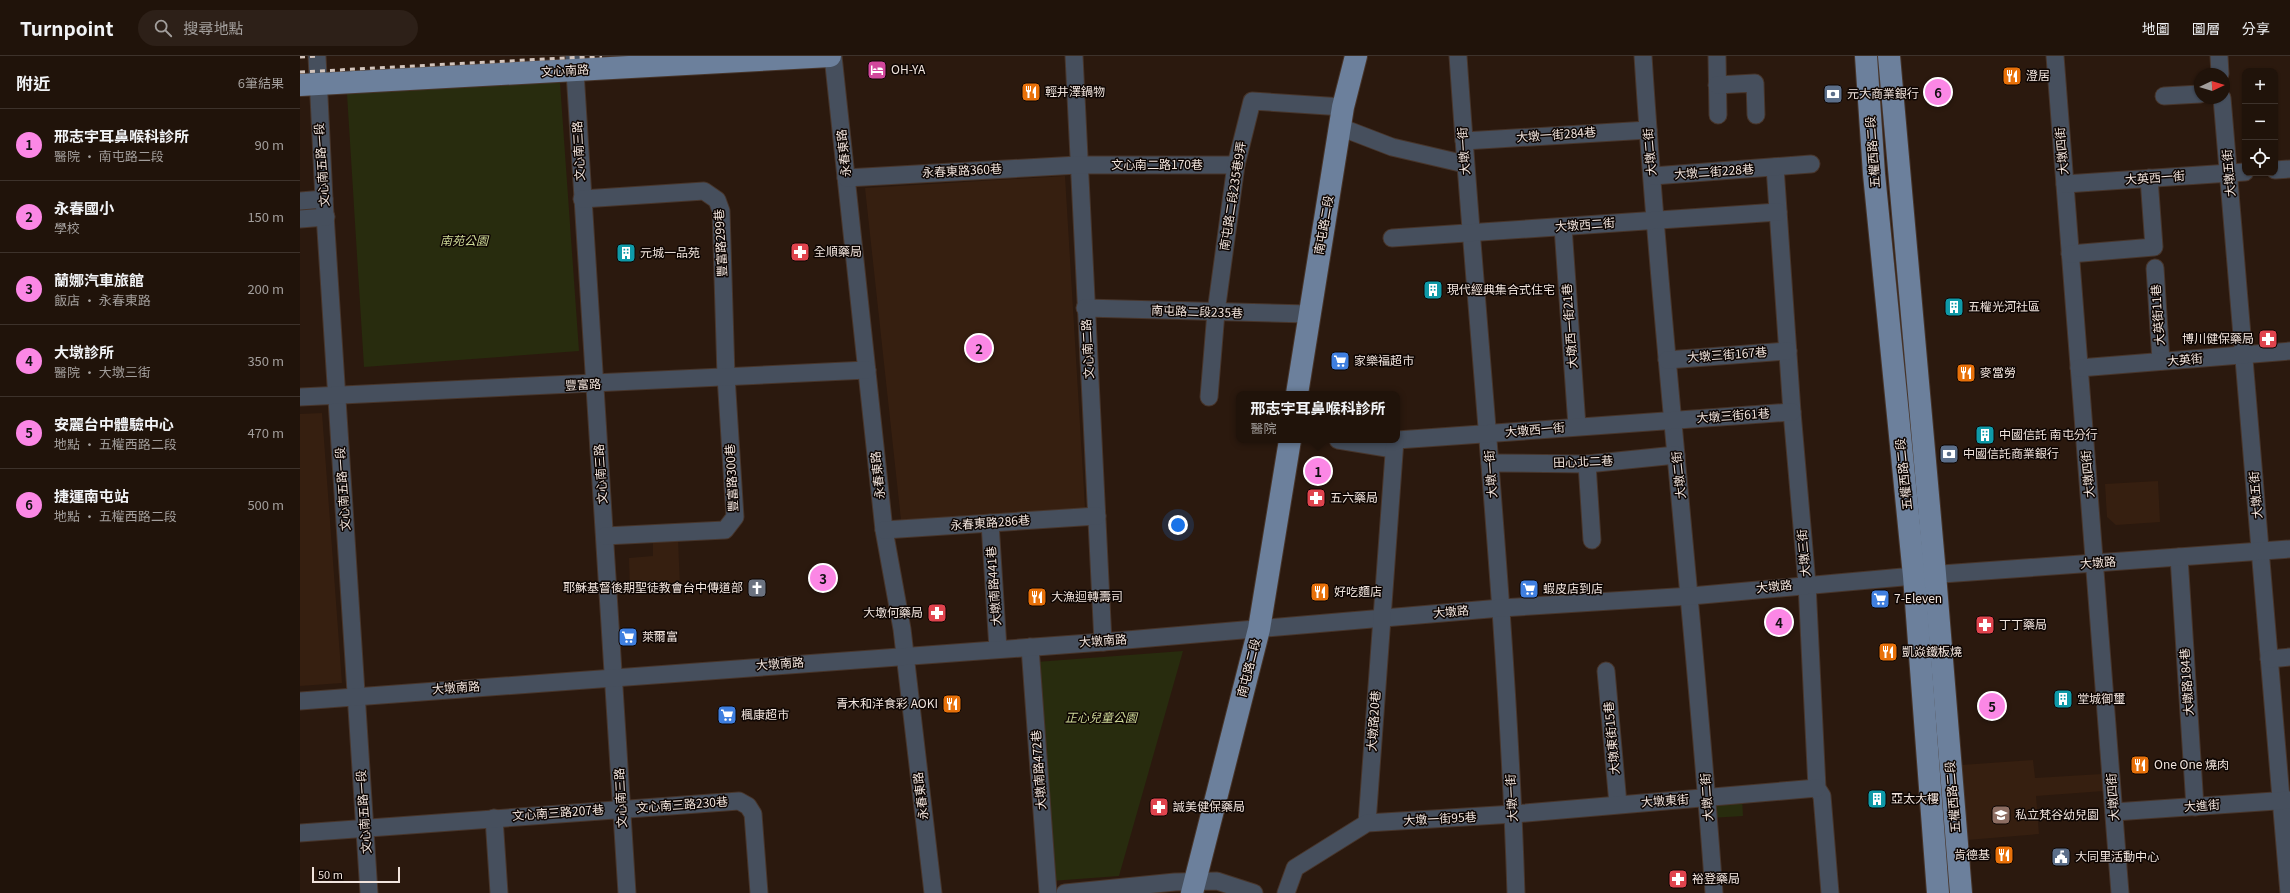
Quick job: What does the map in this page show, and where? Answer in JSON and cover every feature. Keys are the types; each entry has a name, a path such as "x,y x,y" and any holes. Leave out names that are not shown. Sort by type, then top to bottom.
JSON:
{"main road":[{"name":"文心南路","path":"309,85 574,63 830,56"},
{"name":"南屯路二段","path":"1297,391 1308,314 1342,117 1356,56"},
{"name":"五權西路二段","path":"1866,56 1875,181 1914,576 1938,893"},
{"name":"五權西路二段","path":"1890,56 1936,574 1961,893"},
{"name":"南屯路二段","path":"1194,887 1259,629 1290,443"}],"street":[{"name":"文心南五路一段","path":"317,56 309,85 326,217 369,893"},
{"name":"永春東路","path":"833,56 884,530 902,629 933,893"},
{"name":"文心南二路","path":"1074,56 1085,308 1103,642"},
{"name":"大墩一街","path":"1458,56 1470,233 1488,434 1501,608 1514,814 1516,893"},
{"name":"大墩二街","path":"1643,56 1667,360 1691,596 1708,798 1714,893"},
{"path":"1717,56 1718,115"},
{"name":"大墩四街","path":"2055,56 2120,893"},
{"path":"2219,56 2220,68"},
{"name":"文心南三路","path":"574,63 627,893"},
{"path":"1717,85 1755,83 1756,115"},
{"path":"2164,96 2194,94"},
{"name":"南屯路二段235巷9弄","path":"1209,397 1216,312 1236,165 1252,101 1342,117"},
{"name":"大墩五街","path":"2223,104 2237,172 2244,355 2269,659 2286,801 2289,893"},
{"path":"1342,117 1392,147 1465,164"},
{"name":"大墩一街284巷","path":"1464,141 1648,130"},
{"name":"大墩二街228巷","path":"1653,176 1811,164"},
{"name":"永春東路360巷","path":"846,178 1078,165"},
{"name":"文心南二路170巷","path":"1078,165 1236,165"},
{"path":"1776,167 1778,212"},
{"path":"2278,170 2290,169"},
{"name":"大英西一街","path":"2065,184 2237,172"},
{"path":"2070,254 2154,247 2149,178"},
{"name":"豐富路299巷","path":"582,199 704,192 717,200 721,210 726,376"},
{"path":"300,201 324,199"},
{"name":"大墩西二街","path":"1392,238 1563,227 1656,219 1778,212"},
{"name":"大墩三街","path":"1778,212 1792,412 1807,584 1817,788 1822,796 1830,893"},
{"path":"300,219 326,217"},
{"name":"大墩西一街21巷","path":"1563,227 1577,426"},
{"name":"大英街11巷","path":"2155,268 2161,362"},
{"name":"南屯路二段235巷","path":"1085,308 1308,314"},
{"name":"大墩三街167巷","path":"1667,360 1788,351"},
{"name":"大英街","path":"2079,368 2290,352"},
{"name":"豐富路","path":"300,397 867,370"},
{"name":"豐富路300巷","path":"605,536 725,530 735,517 726,376"},
{"name":"大墩三街61巷","path":"1674,420 1792,412"},
{"name":"大墩西一街","path":"1400,443 1577,426 1674,420"},
{"path":"1382,618 1395,443"},
{"name":"田心北二巷","path":"1490,463 1587,464 1676,456"},
{"path":"1587,464 1592,540"},
{"name":"永春東路286巷","path":"884,530 1097,516"},
{"name":"大墩南路441巷","path":"990,523 998,649"},
{"name":"大墩路","path":"1259,629 1501,608 1691,596 1807,584 2290,548"},
{"name":"大墩路184巷","path":"2179,557 2195,807"},
{"name":"大墩路20巷","path":"1367,823 1382,618"},
{"name":"大墩南路","path":"300,700 614,676 1103,642 1259,629"},
{"name":"大墩南路472巷","path":"1030,647 1048,893"},
{"path":"2269,659 2290,658"},
{"name":"大墩東街15巷","path":"1606,671 1618,804"},
{"name":"大墩東街","path":"1514,814 1817,788"},
{"name":"文心南三路230巷","path":"622,808 739,801 748,806 753,814 758,893"},
{"name":"大進街","path":"2114,812 2286,801"},
{"name":"文心南三路207巷","path":"300,833 622,808"},
{"name":"大墩一街95巷","path":"1367,823 1514,814"},
{"path":"494,818 499,893"},
{"path":"1286,893 1295,868 1367,823"},
{"path":"1065,893 1194,887 1217,881 1254,893"}],"shaded area":[{"path":"1065,176 1085,508 901,520 865,188"},
{"path":"322,413 342,683 300,686 300,414"},
{"path":"2158,481 2160,522 2116,525 2107,517 2105,484"},
{"path":"678,539 680,587 630,592 629,558 653,556 653,542"},
{"name":"私立梵谷幼兒園","path":"2033,760 2035,778 2102,774 2104,791 2036,796 2039,834 1967,840 1961,765"}],"green space":[{"name":"南苑公園","path":"546,77 560,83 579,351 364,367 347,94"},
{"name":"正心兒童公園","path":"1183,651 1119,876 1051,881 1036,662"},
{"path":"1742,797 1743,816 1710,818 1709,800"}],"railway":[{"path":"300,57 318,56"},
{"path":"300,72 602,56"}],"place":[{"name":"OH-YA","path":"877,70"},
{"name":"澄居","path":"2012,76"},
{"name":"輕井澤鍋物","path":"1031,92"},
{"name":"捷運南屯站","path":"1938,92"},
{"name":"元大商業銀行","path":"1833,94"},
{"name":"全順藥局","path":"800,252"},
{"name":"元城一品苑","path":"626,253"},
{"name":"現代經典集合式住宅","path":"1433,290"},
{"name":"五權光河社區","path":"1954,307"},
{"name":"博川健保藥局","path":"2268,339"},
{"name":"永春國小","path":"979,348"},
{"name":"家樂福超市","path":"1340,361"},
{"name":"麥當勞","path":"1966,373"},
{"name":"中國信託 南屯分行","path":"1985,435"},
{"name":"中國信託商業銀行","path":"1949,454"},
{"name":"邢志宇耳鼻喉科診所","path":"1318,471"},
{"name":"五六藥局","path":"1316,498"},
{"name":"蘭娜汽車旅館","path":"823,578"},
{"name":"耶穌基督後期聖徒教會台中傳道部","path":"757,588"},
{"name":"蝦皮店到店","path":"1529,589"},
{"name":"好吃麵店","path":"1320,592"},
{"name":"大漁迴轉壽司","path":"1037,597"},
{"name":"7-Eleven","path":"1880,599"},
{"name":"大墩何藥局","path":"937,613"},
{"name":"大墩診所","path":"1779,622"},
{"name":"丁丁藥局","path":"1985,625"},
{"name":"萊爾富","path":"628,637"},
{"name":"凱焱鐵板燒","path":"1888,652"},
{"name":"堂城御璽","path":"2063,699"},
{"name":"青木和洋食彩 AOKI","path":"952,704"},
{"name":"安麗台中體驗中心","path":"1992,706"},
{"name":"楓康超市","path":"727,715"},
{"name":"One One 燒肉","path":"2140,765"},
{"name":"亞太大樓","path":"1877,799"},
{"name":"誠美健保藥局","path":"1159,807"},
{"name":"私立梵谷幼兒園","path":"2001,815"},
{"name":"肯德基","path":"2004,855"},
{"name":"大同里活動中心","path":"2061,857"},
{"name":"裕登藥局","path":"1678,879"}]}
